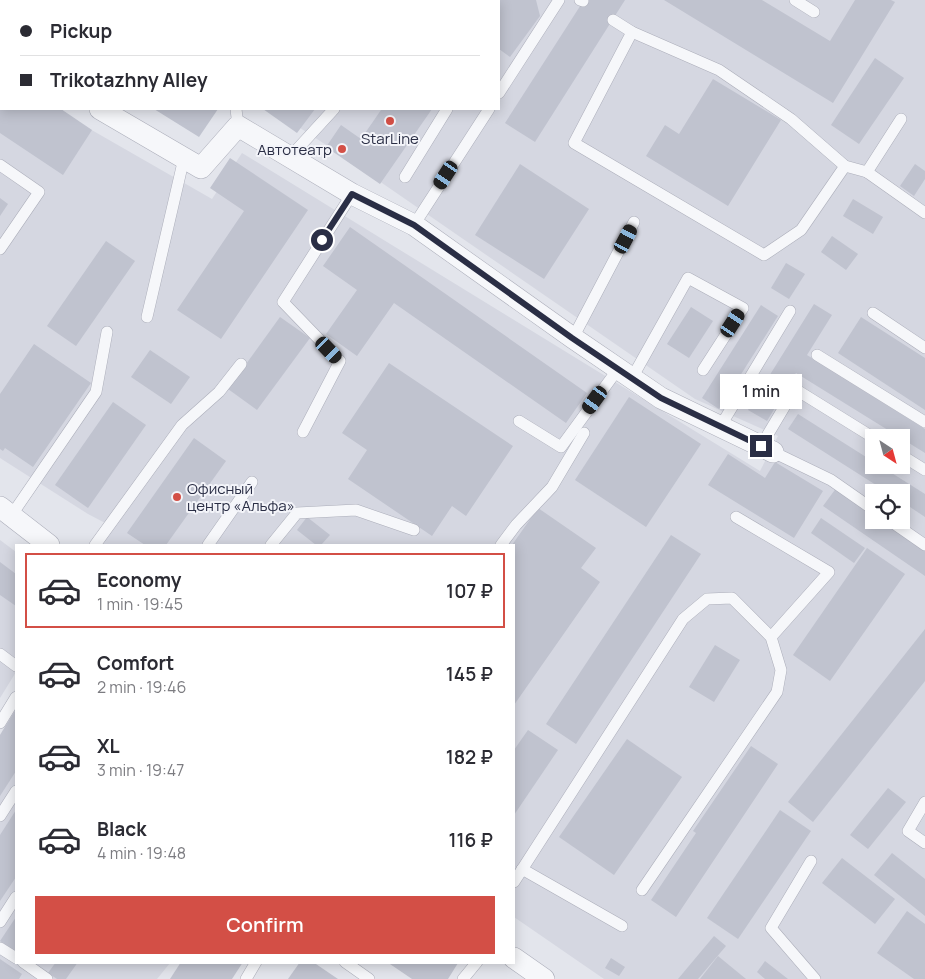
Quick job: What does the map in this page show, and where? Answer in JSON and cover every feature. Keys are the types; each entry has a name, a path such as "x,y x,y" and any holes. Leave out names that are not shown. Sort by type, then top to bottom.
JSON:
{"street":[{"path":"102,110 201,168 237,117 290,157 352,194 414,225 572,338 661,398 767,449"},
{"path":"6,512 48,544"},
{"path":"515,959 542,979"}],"lane":[{"path":"500,91 559,0"},
{"path":"795,0 814,12"},
{"path":"612,20 632,32 720,70 791,119 845,166 867,172 925,213"},
{"path":"632,32 574,143 764,255 801,230 845,166"},
{"path":"290,157 333,110"},
{"path":"405,177 446,110"},
{"path":"414,225 488,110"},
{"path":"867,172 901,119"},
{"path":"147,317 184,158"},
{"path":"0,165 40,192 0,249"},
{"path":"303,432 340,361 283,302 352,194"},
{"path":"572,338 634,222"},
{"path":"520,421 561,447 625,374 688,278 743,308 703,370"},
{"path":"720,426 790,311"},
{"path":"873,313 925,348"},
{"path":"6,512 96,392 107,332"},
{"path":"817,355 925,422"},
{"path":"96,544 182,425 219,392 240,364"},
{"path":"865,432 795,389 767,449 831,480 865,504"},
{"path":"502,544 516,525 552,487 584,433"},
{"path":"910,461 925,470"},
{"path":"209,544 252,482"},
{"path":"272,544 297,513 356,510 414,530"},
{"path":"736,517 829,572 771,637"},
{"path":"902,529 925,545"},
{"path":"515,880 684,619 706,599 732,598 771,637 781,670 777,692 642,890"},
{"path":"0,654 15,665"},
{"path":"0,723 15,699"},
{"path":"0,816 15,793"},
{"path":"925,802 908,830 925,843"},
{"path":"811,861 770,928 815,979"},
{"path":"522,869 622,926"},
{"path":"0,922 15,899"},
{"path":"0,948 15,957"},
{"path":"25,964 47,979"},
{"path":"246,979 255,964"},
{"path":"348,964 369,979"},
{"path":"463,979 475,964"}],"shaded area":[{"path":"500,0 925,0 925,979 604,979 515,918 515,544 100,544 109,525 88,514 0,458 0,110 57,110 212,199 242,153 760,471 778,436 695,399 340,154 273,110 500,110"},
{"path":"0,540 15,551 15,674 0,698"},
{"path":"15,711 15,964 169,964 157,979 0,979 0,735"}],"building":[{"path":"500,0 536,0 540,16 510,57 500,50"},
{"path":"584,0 625,0 535,142 505,123"},
{"path":"664,0 762,0 830,41 855,0 891,0 895,2 833,103"},
{"path":"875,58 904,78 859,144 831,125"},
{"path":"713,79 781,120 728,206 646,156 665,125 679,134"},
{"path":"0,110 62,110 92,130 63,175 0,133"},
{"path":"156,110 217,110 199,137"},
{"path":"264,110 314,110 297,133"},
{"path":"381,110 431,110 380,184 326,147 341,125 361,139"},
{"path":"230,158 308,210 221,339 177,310 244,211 210,188"},
{"path":"520,164 589,209 544,279 475,235"},
{"path":"915,164 925,171 925,179 914,196 900,186"},
{"path":"0,198 8,204 0,216"},
{"path":"853,199 883,217 873,234 843,216"},
{"path":"350,227 587,393 566,423 394,303 357,356 326,334 357,290 323,266"},
{"path":"832,236 858,254 846,270 821,252"},
{"path":"106,241 135,261 76,346 47,326"},
{"path":"786,263 805,274 789,299 771,288"},
{"path":"814,304 832,315 807,355 925,429 925,453 910,444 910,429 886,429 796,373 767,421 748,410"},
{"path":"761,305 778,316 719,409 702,398"},
{"path":"691,307 713,321 689,358 667,344"},
{"path":"280,317 310,338 257,410 228,389"},
{"path":"861,317 925,358 925,410 838,353"},
{"path":"34,344 91,383 33,467 5,448 3,451 0,449 0,394"},
{"path":"150,350 190,377 171,404 131,377"},
{"path":"389,363 513,446 466,516 452,506 432,536 348,479 367,450 342,433"},
{"path":"629,397 701,444 646,527 575,480"},
{"path":"113,402 146,425 88,508 55,485"},
{"path":"798,414 865,456 865,474 893,474 909,484 874,484 788,429"},
{"name":"Офисный центр «Альфа»","path":"194,438 226,461 167,544 144,544 127,533"},
{"path":"728,454 765,478 775,462 823,491 794,538 708,485"},
{"path":"910,485 925,494 925,517 910,507"},
{"path":"837,487 865,506 865,529 898,529 925,548 925,576 823,506"},
{"path":"538,508 596,548 581,568 600,582 515,704 515,544 513,544"},
{"path":"307,517 330,535 322,544 315,544 297,530"},
{"path":"821,518 865,548 854,563 811,533"},
{"path":"671,535 701,554 576,744 546,724"},
{"path":"867,548 905,574 830,681 793,655"},
{"path":"0,562 15,573 15,605 0,595"},
{"path":"925,629 925,681 813,822 788,802"},
{"path":"715,645 740,660 714,702 689,687"},
{"path":"15,711 15,773 0,796 0,735"},
{"path":"528,730 558,750 515,814 515,749"},
{"path":"627,739 682,777 614,875 559,837"},
{"path":"751,746 778,764 676,917 651,900 696,833 693,831"},
{"path":"888,788 906,802 868,849 850,835"},
{"path":"780,810 811,831 738,939 707,918"},
{"path":"15,812 15,878 0,901 0,835"},
{"path":"892,853 925,879 925,916 874,875"},
{"path":"842,858 895,899 875,924 822,883"},
{"path":"907,911 925,924 925,979 914,979 877,953"},
{"path":"15,918 15,951 0,941"},
{"path":"714,936 726,946 698,979 678,979"},
{"path":"718,956 746,979 700,979"},
{"path":"611,958 625,967 619,976 605,968"},
{"path":"0,959 22,974 19,979 0,979"},
{"path":"765,961 788,979 765,979 757,972"},
{"path":"55,964 77,964 66,979 57,979 48,973"},
{"path":"180,964 242,964 232,979 170,979"},
{"path":"299,964 316,964 338,979 288,979"},
{"path":"390,964 457,964 448,979 412,979"}],"place":[{"name":"StarLine","path":"390,121"},
{"name":"Автотеатр","path":"342,149"},
{"name":"Офисный центр «Альфа»","path":"177,497"}],"route":[{"path":"322,240 352,194 414,225 572,338 661,398 761,446"}]}
